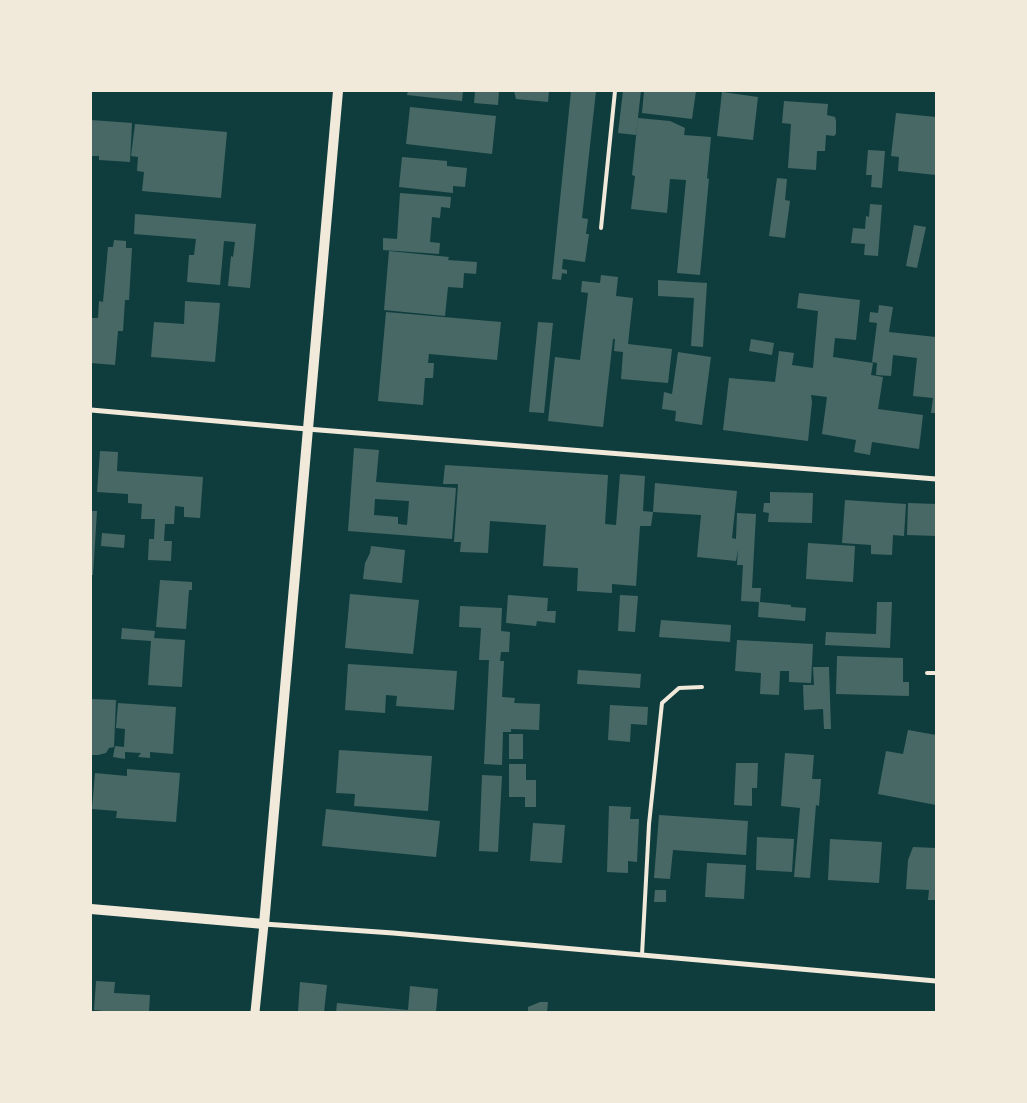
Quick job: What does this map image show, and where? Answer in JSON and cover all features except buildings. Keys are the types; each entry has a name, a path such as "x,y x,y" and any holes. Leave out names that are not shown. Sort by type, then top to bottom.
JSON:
{"main road":[{"path":"91,909 264,924 338,91"}],"street":[{"path":"91,410 936,479"},
{"path":"255,1012 264,924 402,934 936,981"}],"lane":[{"path":"602,228 615,91"},
{"path":"927,673 936,673"},
{"path":"642,955 649,824 662,703 680,688 702,687"}]}
